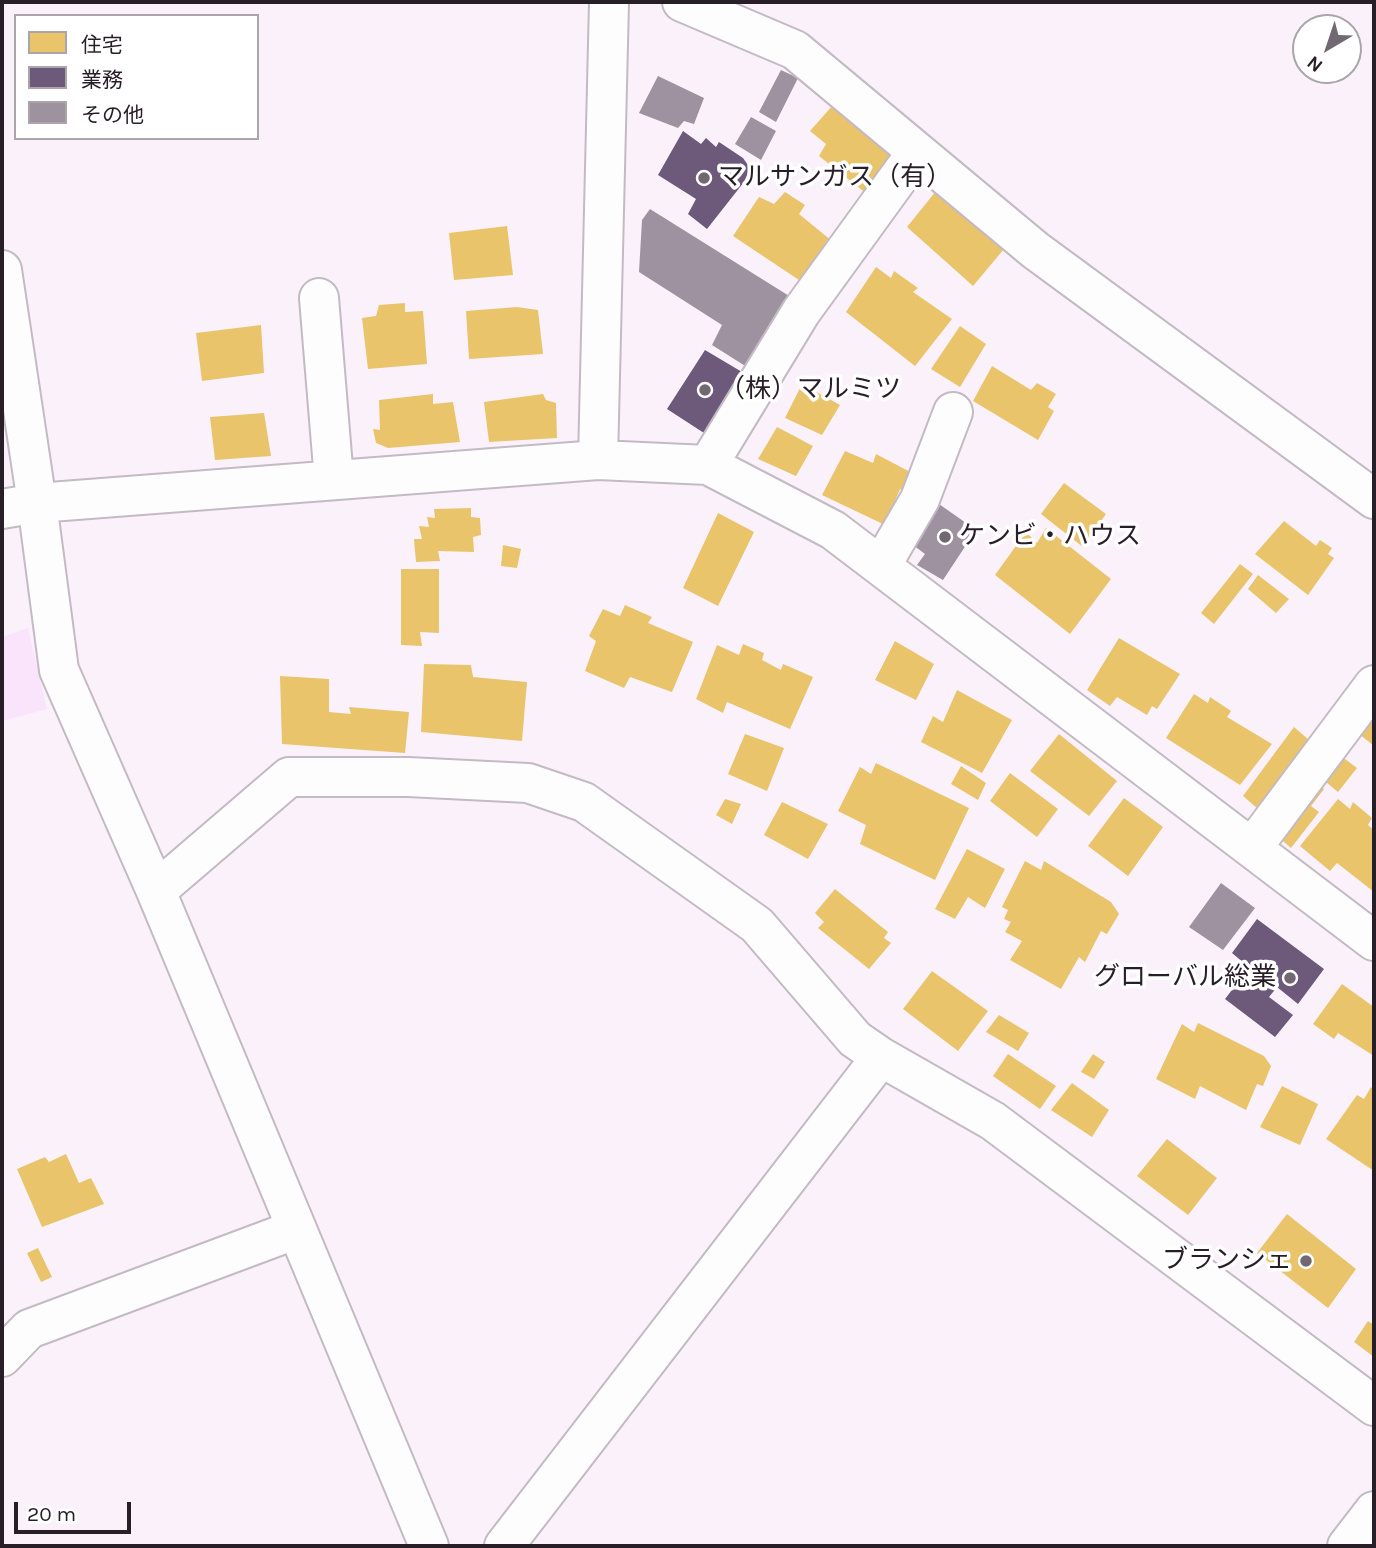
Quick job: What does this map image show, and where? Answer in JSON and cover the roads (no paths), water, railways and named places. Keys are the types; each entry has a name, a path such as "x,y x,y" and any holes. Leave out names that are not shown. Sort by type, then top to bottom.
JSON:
{"street":[{"path":"598,460 609,2"},
{"path":"682,2 795,50 1035,250 1374,499"},
{"path":"708,465 800,312 917,152"},
{"path":"2,270 20,506 59,670 156,891 429,1546"},
{"path":"319,298 334,481"},
{"path":"881,566 920,499 953,412"},
{"path":"20,506 598,460 708,465 834,530 1374,941"},
{"path":"1252,848 1374,685"},
{"path":"156,891 289,777 408,777 528,783 584,802 757,925 855,1039 881,1057 993,1121 1374,1406"},
{"path":"504,1546 881,1057"},
{"path":"2,1357 29,1329 297,1229"},
{"path":"1348,1546 1374,1511"}],"place":[{"name":"マルサンガス（有）","path":"704,178"},
{"name":"（株）マルミツ","path":"705,390"},
{"name":"ケンビ・ハウス","path":"945,537"},
{"name":"グローバル総業","path":"1290,978"},
{"name":"ブランシェ","path":"1306,1261"}]}
